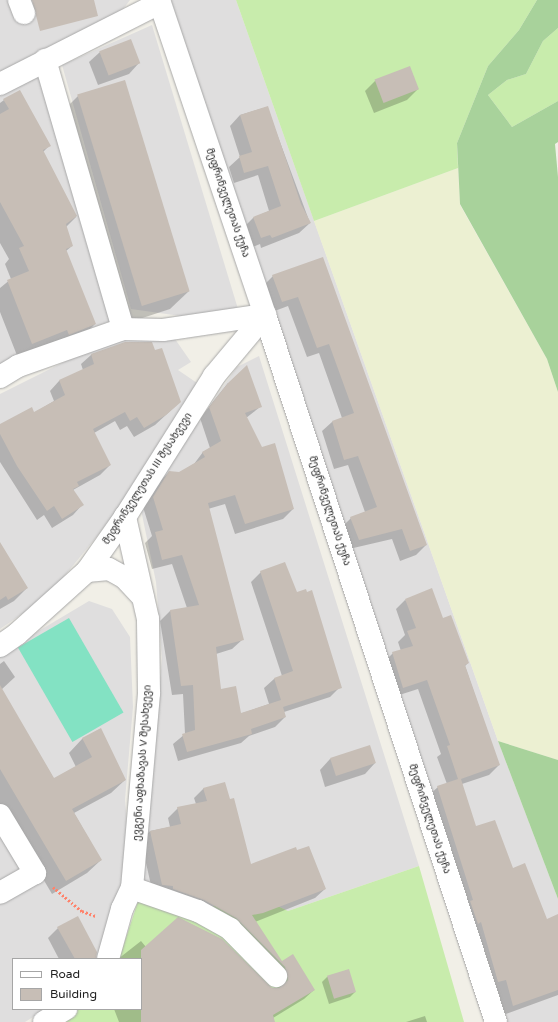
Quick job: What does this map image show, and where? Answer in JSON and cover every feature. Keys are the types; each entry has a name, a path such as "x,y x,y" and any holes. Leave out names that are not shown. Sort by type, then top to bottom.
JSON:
{"street":[{"path":"0,84 160,2"},
{"name":"მეფრინველეთას ქუჩა","path":"160,2 265,315 496,1022"},
{"path":"45,60 123,329"},
{"path":"0,377 18,366 123,329 163,330 265,315"},
{"name":"მეფრინველეთას III შესახვევი","path":"0,646 17,634 87,571 126,518 214,376 265,315"},
{"name":"ევგენი აფხაზავას V შესახვევი","path":"108,958 117,924 132,888 149,693 148,618 126,518"},
{"path":"87,571 109,569 125,578 143,598"},
{"path":"0,815 35,873 0,893"},
{"path":"132,888 198,911 230,930 276,976"},
{"path":"44,1022 64,1010"}],"path":[{"path":"35,873 82,911 117,924"}],"shaded area":[{"path":"0,0 130,0 121,12 0,76"},
{"path":"171,0 236,0 498,741 558,899 558,1022 508,1022"},
{"path":"152,25 238,309 181,316 131,309 62,65"},
{"path":"43,72 111,321 35,349 0,365 0,95"},
{"path":"145,332 175,339 191,362 178,370 200,385 169,440 98,535 48,596 0,629 0,394 72,358"},
{"path":"259,356 419,866 288,911 261,898 202,908 143,886 162,658 156,582 140,505 237,367"},
{"path":"89,601 112,609 130,637 133,707 125,800 128,833 128,867 104,958 12,958 12,1010 44,1010 25,1022 0,1022 0,654"}],"green space":[{"path":"236,0 537,0 519,30 488,66 457,143 458,168 314,221"},
{"path":"537,0 558,0 558,28 543,41 526,74 507,80 488,95 512,127 558,101 558,142 555,144 558,177 558,392 547,359 460,204 457,143 488,66 519,30"},
{"path":"558,28 558,101 512,127 488,95 507,80 526,74 543,41"},
{"path":"458,168 460,205 547,359 558,392 558,760 498,741 314,221"},
{"path":"69,618 124,712 72,742 18,648"},
{"path":"498,741 558,760 558,899"},
{"path":"419,866 464,1022 58,1022 77,1010 142,1010 142,958 119,958 143,886 202,908 261,898 288,911"}],"building":[{"path":"32,0 94,0 98,16 40,31"},
{"path":"131,39 140,63 109,75 99,51"},
{"path":"410,66 419,89 383,103 375,80"},
{"path":"125,80 190,291 142,306 77,95"},
{"path":"20,90 51,146 43,150 77,216 66,224 73,246 66,249 96,324 69,335 67,330 32,344 7,280 29,271 19,248 24,246 0,202 0,114 9,109 3,99"},
{"path":"268,106 301,204 311,223 272,238 270,235 261,238 253,217 281,206 268,166 244,173 239,156 252,152 240,115"},
{"path":"323,257 427,545 410,551 402,529 359,540 350,517 377,507 358,456 344,460 332,421 354,413 329,344 317,348 298,297 282,302 272,275"},
{"path":"125,342 152,342 155,350 162,348 181,402 166,415 144,428 137,417 130,421 125,412 93,429 111,465 77,482 79,486 73,489 84,505 62,519 54,506 47,511 17,466 0,434 0,424 32,407 34,412 65,395 59,380 94,364 91,354"},
{"path":"247,365 262,407 245,413 262,447 275,443 294,509 245,524 235,495 208,503 244,640 216,647 221,689 236,686 241,713 281,700 274,678 293,671 260,571 285,562 297,592 306,589 307,592 312,590 342,688 283,707 286,717 251,729 252,734 187,752 182,734 195,730 193,685 181,686 170,610 199,605 182,555 162,560 155,532 163,530 153,497 169,471 179,472 205,457 202,452 221,441 209,407 228,383"},
{"path":"0,542 28,588 8,600 6,596 0,600"},
{"path":"432,588 443,618 451,615 469,663 465,665 500,765 461,779 476,826 495,820 513,868 525,863 547,919 558,914 558,990 513,1006 506,980 498,982 481,922 478,924 470,901 473,900 437,786 458,779 447,746 450,745 427,680 403,688 392,652 413,646 407,631 416,628 405,599"},
{"path":"0,685 54,778 92,757 82,738 101,728 126,780 72,809 102,860 66,881 0,769"},
{"path":"370,745 376,763 336,776 330,758"},
{"path":"225,782 230,799 234,798 251,864 296,847 297,850 309,846 326,889 263,913 252,915 282,961 293,954 315,990 273,1015 275,1022 141,1022 141,950 178,917 222,939 272,988 279,988 288,980 285,967 236,918 204,900 173,889 173,886 162,885 150,831 181,824 177,807 207,801 203,788"},
{"path":"78,916 97,952 96,958 74,958 57,927"},
{"path":"349,969 356,992 334,999 327,976"}]}
